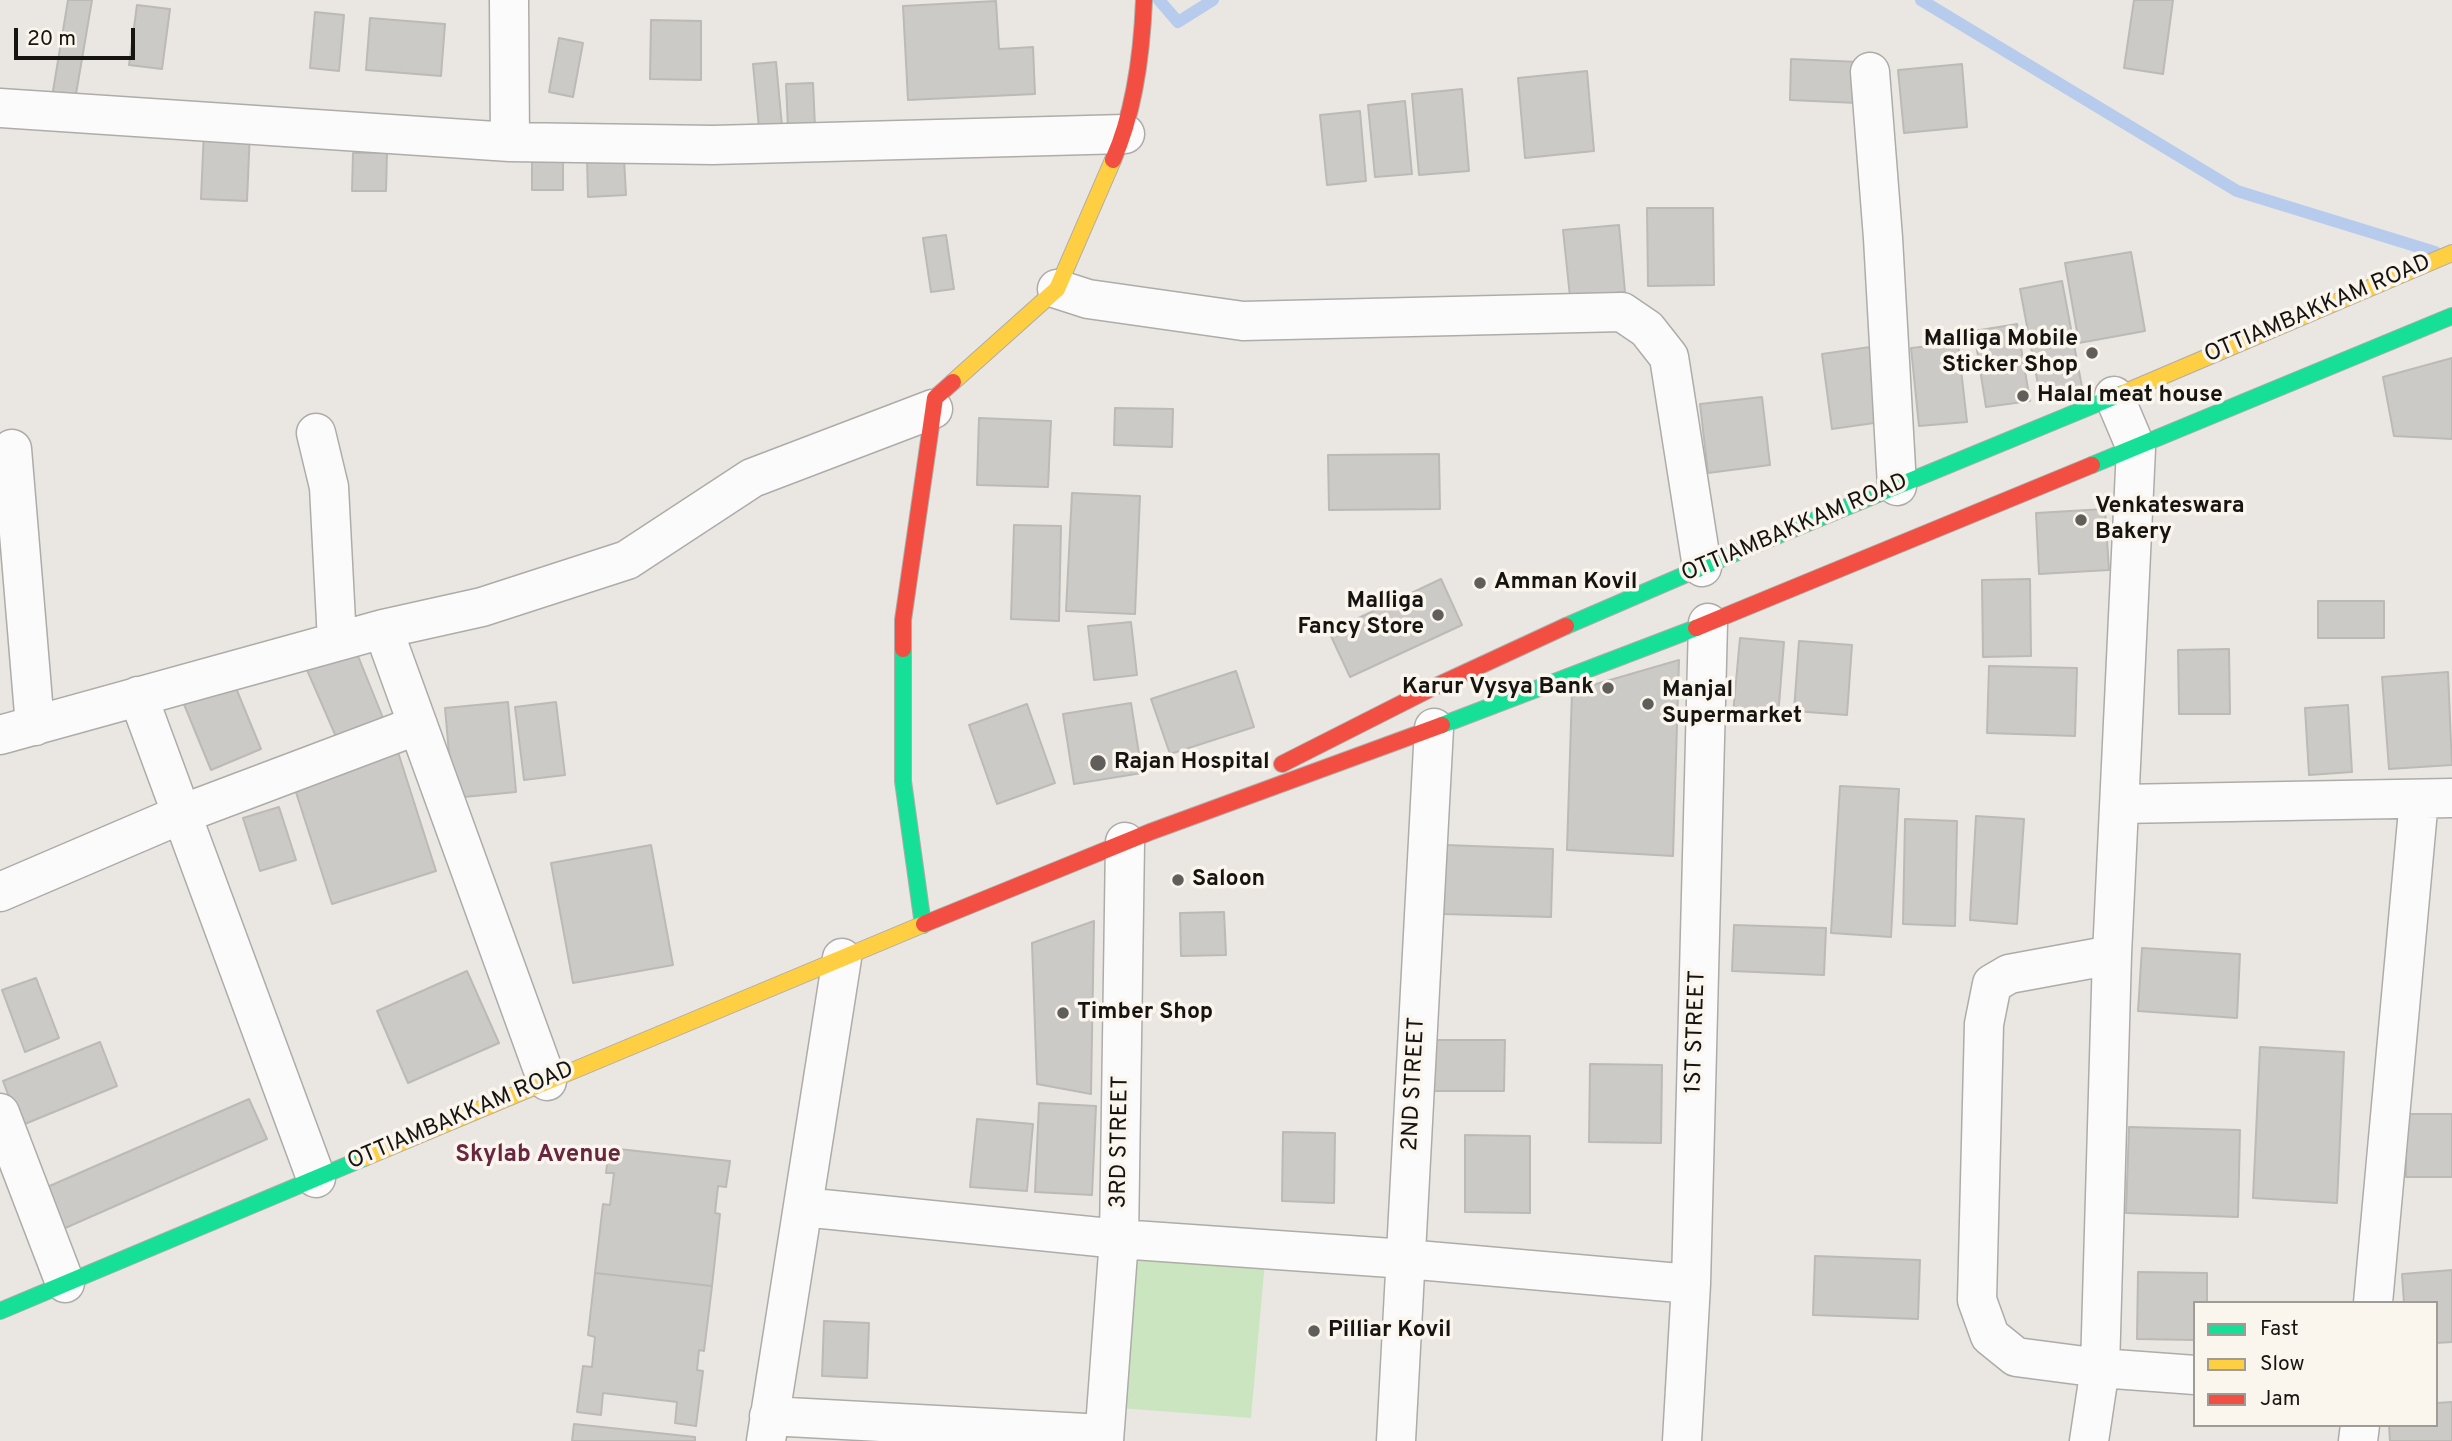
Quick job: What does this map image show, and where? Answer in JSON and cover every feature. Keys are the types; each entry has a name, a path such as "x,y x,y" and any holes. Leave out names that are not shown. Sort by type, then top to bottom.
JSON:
{"street":[{"path":"509,0 510,142"},
{"path":"923,925 903,781 903,620 935,398 1057,289 1125,134 1143,30 1144,0"},
{"path":"1870,72 1883,238 1897,486"},
{"path":"0,108 510,142 713,145 1125,134"},
{"name":"OTTIAMBAKKAM ROAD","path":"1137,837 1359,723 1546,635 2452,253"},
{"path":"1057,289 1088,299 1243,321 1622,312 1647,330 1669,357 1702,567"},
{"name":"OTTIAMBAKKAM ROAD","path":"0,1311 1137,837 1434,728 1708,623 2452,316"},
{"path":"2089,1441 2100,1368 2112,955 2136,448 2114,396"},
{"path":"12,450 17,731 337,641 482,607 627,560 752,478 933,409"},
{"path":"316,433 329,487 337,641"},
{"name":"1ST STREET","path":"1682,1441 1691,1284 1708,623"},
{"path":"383,629 547,1081"},
{"path":"138,696 316,1178"},
{"path":"0,892 182,814 418,724"},
{"name":"2ND STREET","path":"1396,1441 1434,728"},
{"path":"2120,804 2435,798 2373,1301"},
{"name":"3RD STREET","path":"1104,1437 1119,1239 1137,837"},
{"path":"2112,955 2009,974 1992,984 1984,1024 1977,1300 1990,1336 2016,1357 2100,1368 2193,1375"},
{"path":"842,958 768,1428 1104,1437"},
{"path":"0,1113 65,1283"},
{"path":"803,1207 1119,1239 1406,1259 1691,1284"}],"green space":[{"path":"1133,1240 1265,1261 1251,1418 1119,1408"}],"building":[{"path":"68,0 92,0 75,100 52,97"},
{"path":"2134,0 2173,0 2163,74 2124,68"},
{"path":"996,1 999,49 1033,47 1035,94 908,100 903,6"},
{"path":"137,5 170,9 162,69 129,65"},
{"path":"315,12 344,15 339,71 310,68"},
{"path":"370,18 445,24 441,76 366,70"},
{"path":"651,20 701,21 701,80 650,79"},
{"path":"559,38 583,43 573,97 549,92"},
{"path":"1791,59 1859,62 1857,103 1790,100"},
{"path":"776,62 782,126 759,128 753,64"},
{"path":"1962,64 1967,127 1904,133 1898,70"},
{"path":"1587,71 1594,151 1525,158 1518,78"},
{"path":"813,83 815,127 788,128 786,84"},
{"path":"1462,89 1469,171 1419,175 1412,94"},
{"path":"1405,101 1412,174 1375,177 1368,105"},
{"path":"1360,111 1366,181 1327,185 1320,115"},
{"path":"204,129 250,131 247,201 201,199"},
{"path":"532,151 563,151 563,190 532,190"},
{"path":"353,153 387,153 386,191 352,191"},
{"path":"624,158 626,195 588,197 587,159"},
{"path":"1647,208 1713,208 1714,285 1648,286"},
{"path":"1619,225 1625,292 1570,297 1563,230"},
{"path":"946,235 954,289 931,292 923,238"},
{"path":"2131,252 2145,331 2079,343 2065,263"},
{"path":"2062,281 2082,387 2040,395 2020,289"},
{"path":"2017,324 2030,401 1986,407 1974,331"},
{"path":"1958,343 1967,422 1919,426 1911,348"},
{"path":"1870,347 1881,422 1832,429 1822,354"},
{"path":"2452,358 2452,439 2394,436 2383,377"},
{"path":"1762,397 1770,465 1708,473 1700,404"},
{"path":"1115,408 1173,409 1172,447 1114,445"},
{"path":"979,418 1051,421 1048,487 977,485"},
{"path":"1439,454 1440,509 1329,510 1328,455"},
{"path":"1072,493 1140,496 1135,614 1066,611"},
{"path":"2105,509 2109,570 2039,574 2036,513"},
{"path":"1014,525 1061,526 1059,621 1011,619"},
{"path":"1441,579 1462,625 1350,677 1329,632"},
{"path":"2030,579 2031,656 1983,657 1982,580"},
{"path":"2318,601 2384,601 2384,638 2318,638"},
{"path":"1131,622 1137,675 1094,680 1088,626"},
{"path":"1740,638 1784,642 1778,717 1733,714"},
{"path":"1799,641 1852,645 1847,715 1794,711"},
{"path":"2229,649 2230,714 2179,714 2178,650"},
{"path":"356,651 383,718 337,739 307,670"},
{"path":"1679,660 1673,856 1567,850 1572,691"},
{"path":"1989,666 2077,668 2075,736 1987,733"},
{"path":"1236,671 1254,727 1170,754 1151,699"},
{"path":"2448,672 2452,765 2389,769 2382,677"},
{"path":"231,676 261,749 211,770 181,697"},
{"path":"508,702 516,792 453,798 445,708"},
{"path":"556,702 565,775 524,780 515,707"},
{"path":"1131,703 1142,773 1074,784 1063,714"},
{"path":"1027,704 1055,783 997,804 969,725"},
{"path":"2348,705 2352,772 2309,775 2305,708"},
{"path":"397,749 436,871 332,904 293,783"},
{"path":"1840,786 1899,789 1891,937 1831,933"},
{"path":"279,807 296,860 260,871 243,818"},
{"path":"1976,816 2024,819 2017,924 1970,920"},
{"path":"1905,819 1957,821 1955,926 1903,924"},
{"path":"651,845 673,965 573,983 551,863"},
{"path":"1445,845 1553,849 1551,917 1443,914"},
{"path":"1224,912 1226,955 1181,956 1180,913"},
{"name":"Timber Shop","path":"1094,921 1091,1094 1037,1084 1032,943"},
{"path":"1734,925 1826,928 1824,975 1732,971"},
{"path":"2142,948 2240,954 2237,1018 2138,1011"},
{"path":"467,971 499,1043 408,1083 377,1011"},
{"path":"36,978 59,1038 25,1052 2,990"},
{"path":"1428,1040 1505,1040 1504,1091 1428,1091"},
{"path":"100,1042 117,1086 20,1126 3,1081"},
{"path":"2260,1047 2344,1052 2337,1203 2253,1198"},
{"path":"1590,1064 1662,1065 1661,1143 1589,1142"},
{"path":"249,1099 267,1139 63,1229 45,1188"},
{"path":"1039,1103 1096,1106 1092,1195 1035,1192"},
{"path":"2406,1114 2452,1114 2452,1177 2406,1177"},
{"path":"977,1119 1033,1124 1027,1191 970,1187"},
{"path":"2129,1127 2240,1130 2238,1217 2126,1213"},
{"path":"1283,1132 1335,1133 1334,1203 1282,1201"},
{"path":"1465,1135 1530,1136 1530,1213 1465,1212"},
{"path":"609,1148 730,1161 726,1187 718,1186 715,1213 720,1214 712,1286 595,1273 603,1204 610,1205 614,1173 606,1173"},
{"path":"1815,1256 1920,1260 1918,1319 1813,1315"},
{"path":"2452,1270 2452,1342 2438,1343 2438,1301 2404,1301 2402,1274"},
{"path":"2138,1272 2207,1273 2207,1301 2193,1301 2193,1340 2137,1339"},
{"path":"595,1273 712,1286 704,1351 699,1350 697,1370 703,1371 696,1426 675,1423 677,1402 603,1393 601,1415 577,1412 583,1366 592,1367 595,1337 588,1335"},
{"path":"824,1321 869,1323 867,1378 822,1376"},
{"path":"2452,1402 2452,1441 2390,1441 2389,1427 2438,1427 2438,1403"},
{"path":"574,1424 695,1437 695,1441 572,1441"}],"waterway":[{"path":"1159,0 1178,22 1213,0"},
{"path":"1921,0 2237,191 2435,252"}],"traffic: fast":[{"path":"2092,465 2452,316"},
{"path":"1566,626 2123,393"},
{"path":"1442,725 1696,628"},
{"path":"903,649 903,781 923,925"},
{"path":"0,1311 364,1158"}],"traffic: slow":[{"path":"953,382 1057,289 1113,160"},
{"path":"2123,393 2452,253"},
{"path":"364,1158 924,924"}],"traffic: jam":[{"path":"1113,160 1136,82 1144,0"},
{"path":"903,649 903,620 935,398 953,382"},
{"path":"1696,628 2092,465"},
{"path":"1282,764 1432,688 1566,626"},
{"path":"924,924 1150,832 1442,725"}],"place":[{"name":"Malliga Mobile Sticker Shop","path":"2092,353"},
{"name":"Halal meat house","path":"2023,396"},
{"name":"Venkateswara Bakery","path":"2081,520"},
{"name":"Amman Kovil","path":"1480,583"},
{"name":"Malliga Fancy Store","path":"1438,615"},
{"name":"Karur Vysya Bank","path":"1608,688"},
{"name":"Manjal Supermarket","path":"1648,704"},
{"name":"Rajan Hospital","path":"1098,763"},
{"name":"Saloon","path":"1178,880"},
{"name":"Timber Shop","path":"1063,1013"},
{"name":"Pilliar Kovil","path":"1314,1331"}],"district":[{"name":"Skylab Avenue","path":"538,1156"}]}
